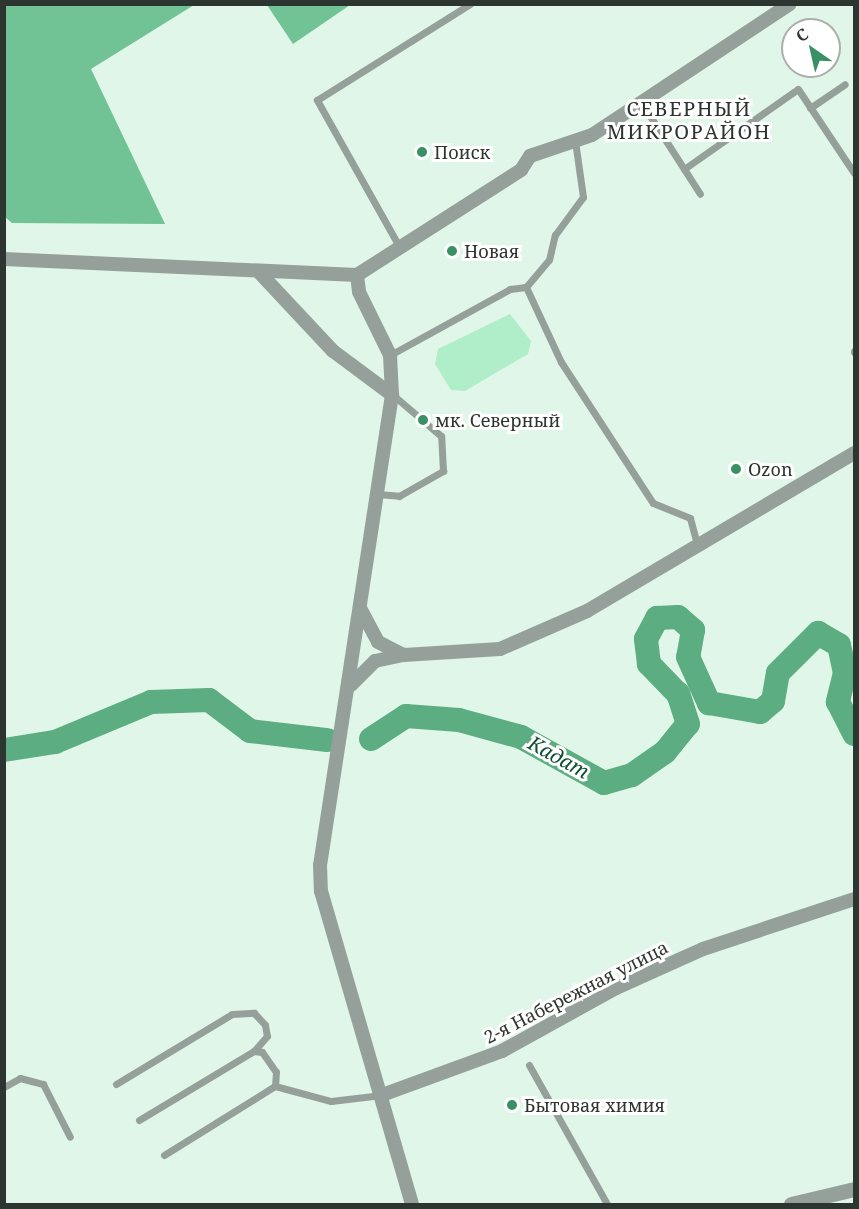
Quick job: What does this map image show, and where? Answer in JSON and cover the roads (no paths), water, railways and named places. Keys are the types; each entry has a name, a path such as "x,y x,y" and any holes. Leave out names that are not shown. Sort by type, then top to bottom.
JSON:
{"street":[{"path":"4,258 357,275 521,170 530,156 574,139 592,135 790,4"},
{"path":"259,272 333,351 392,395"},
{"path":"357,275 359,292 390,355 392,395 320,865 321,891 412,1204"},
{"path":"348,690 375,661 404,655 500,649 539,635 698,547 855,453"},
{"path":"359,606 378,642 404,655"},
{"name":"2-я Набережная улица","path":"382,1095 502,1051 703,949 855,899"},
{"path":"791,1204 854,1191"}],"lane":[{"path":"400,248 317,100 470,4"},
{"path":"810,108 845,84"},
{"path":"684,169 798,89 855,174"},
{"path":"641,102 700,194"},
{"path":"390,355 510,289 526,287 549,260 555,235 583,197 574,139"},
{"path":"526,287 561,362 653,502 690,518 698,547"},
{"path":"378,494 399,496 443,471 441,436 392,395"},
{"path":"116,1084 232,1014 254,1013 265,1024 267,1036 254,1051 139,1120"},
{"path":"254,1051 262,1052 276,1072 275,1086"},
{"path":"529,1065 607,1204"},
{"path":"4,1087 20,1078 43,1084 70,1137"},
{"path":"164,1155 275,1086 331,1101 382,1095"}],"waterway":[{"name":"Кадат","path":"371,739 406,716 459,720 521,737 604,783 632,775 665,752 688,724 678,694 649,664 646,639 657,618 678,617 693,630 688,657 709,703 760,712 773,701 778,673 818,633 839,645 845,673 838,702 854,734"},
{"name":"Кадат","path":"4,750 55,742 151,702 209,700 250,731 327,740"}],"place":[{"name":"Поиск","path":"422,152"},
{"name":"Новая","path":"452,251"},
{"name":"мк. Северный","path":"423,420"},
{"name":"Ozon","path":"736,469"},
{"name":"Бытовая химия","path":"512,1105"}],"district":[{"name":"СЕВЕРНЫЙ МИКРОРАЙОН","path":"689,120"}]}
